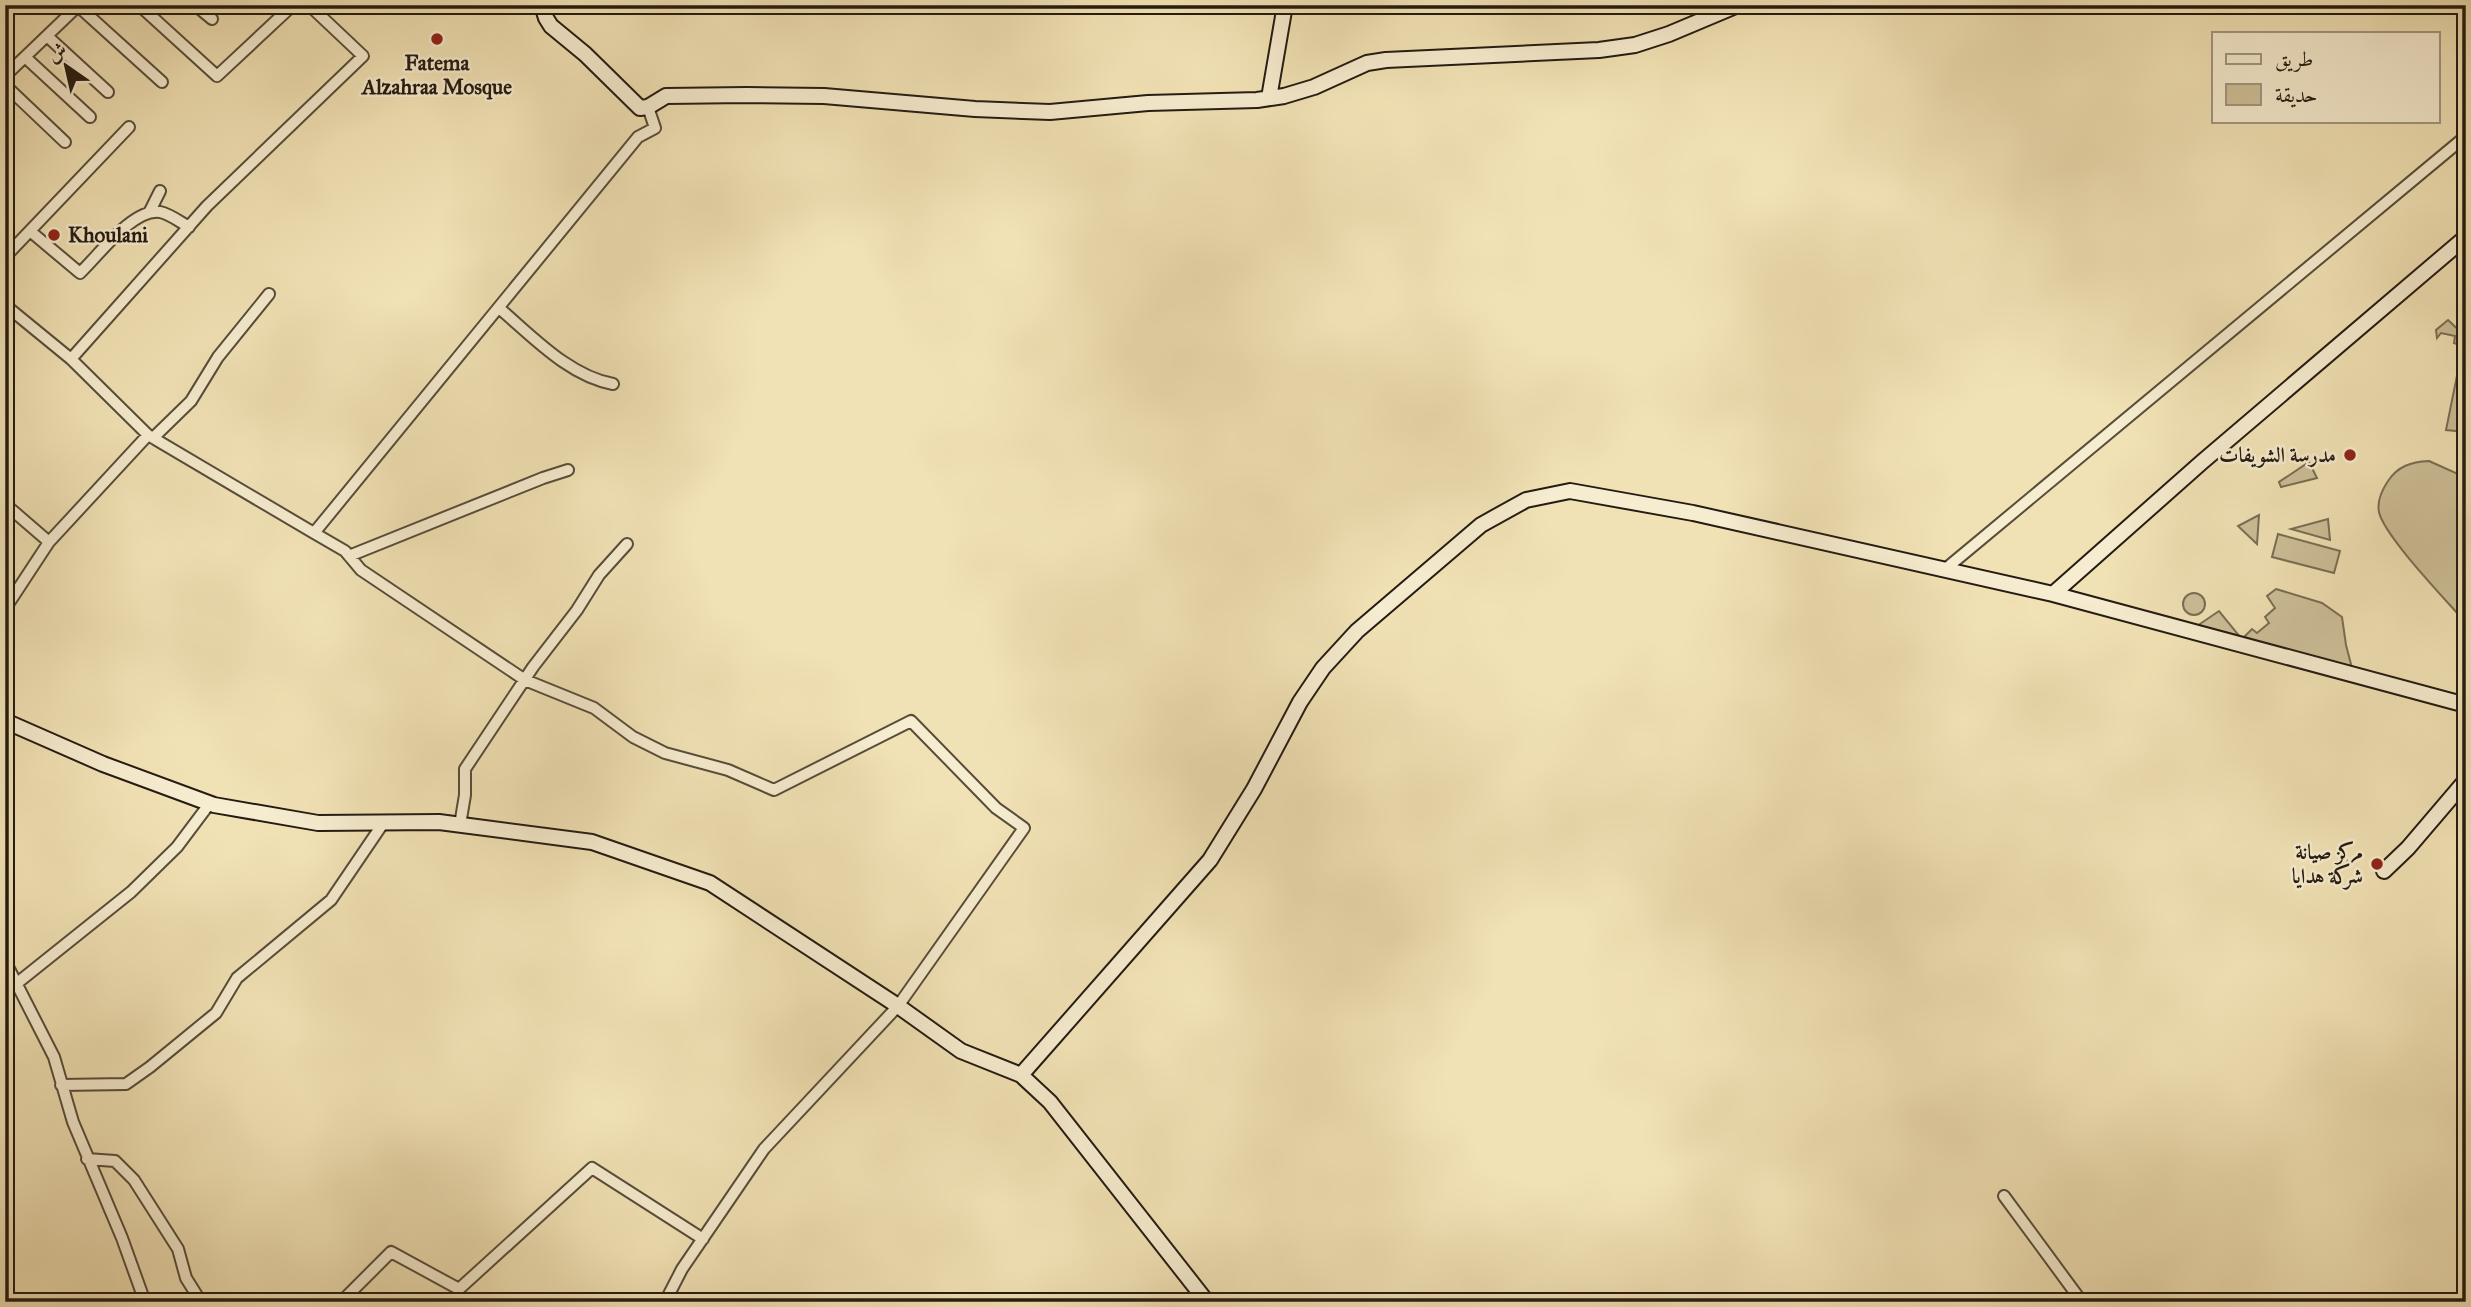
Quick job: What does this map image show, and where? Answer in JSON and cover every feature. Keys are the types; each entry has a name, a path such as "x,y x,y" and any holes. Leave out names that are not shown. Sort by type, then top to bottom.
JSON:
{"street":[{"path":"139,5 217,76 293,5"},
{"path":"195,5 212,19"},
{"path":"71,359 189,227 363,56 309,5"},
{"path":"542,5 551,26 602,69 632,103 640,108 671,96 824,96 975,109 1050,112 1147,103 1269,98 1314,87 1367,63 1386,60 1600,50 1635,45 1738,5"},
{"path":"1269,98 1285,5"},
{"path":"5,76 78,6 162,82"},
{"path":"47,36 108,92"},
{"path":"24,57 90,117"},
{"path":"5,85 65,142"},
{"path":"314,533 638,137 655,128 648,107"},
{"path":"5,257 129,127"},
{"path":"1943,571 2466,136"},
{"path":"150,211 160,191"},
{"path":"30,231 80,273 132,220 150,211 163,212 189,227"},
{"path":"2053,594 2202,462 2466,237"},
{"path":"6,607 49,542 151,436 191,401 218,356 269,294"},
{"path":"5,305 71,359 151,436 345,551 361,570 525,680 594,708 633,737 665,753 728,770 774,790 911,722 996,808 1024,828 898,1006 764,1149 681,1269 665,1302"},
{"path":"499,309 562,360 594,380 613,384"},
{"path":"349,556 543,478 568,471"},
{"path":"1021,1075 1210,859 1254,789 1300,702 1323,668 1357,631 1481,525 1526,500 1570,491 1693,513 2053,594 2466,705"},
{"path":"5,504 49,542"},
{"path":"460,825 465,795 465,769 599,575 627,544"},
{"path":"5,721 103,764 210,803 318,823 439,822 592,842 710,884 898,1006 961,1051 1021,1075 1050,1102 1207,1302"},
{"path":"2384,871 2408,848 2466,780"},
{"path":"16,984 131,892 177,847 210,803"},
{"path":"61,1085 126,1084 150,1067 216,1013 237,978 331,900 384,822"},
{"path":"5,961 54,1057 87,1159 122,1238 145,1302"},
{"path":"87,1159 115,1161 134,1180 178,1249 186,1278 201,1302"},
{"path":"341,1302 391,1252 459,1289 592,1168 702,1239"},
{"path":"2004,1196 2082,1302"}],"green space":[{"path":"2448,320 2466,337 2466,432 2446,430 2463,346 2454,343 2455,336 2441,333 2437,338 2436,330"},
{"path":"2429,461 2456,473 2466,482 2466,623 2404,552 2383,523 2379,512 2381,496 2392,476 2406,466"},
{"path":"2309,462 2317,478 2281,487 2279,482"},
{"path":"2259,515 2257,544 2238,526"},
{"path":"2328,519 2330,540 2291,529"},
{"path":"2278,534 2340,551 2334,573 2272,557"},
{"path":"2276,589 2322,603 2342,617 2352,668 2194,628 2219,611 2240,637 2243,638 2252,629 2257,633 2269,623 2265,617 2275,608 2267,596"},
{"path":"2194,593 2202,596 2205,604 2202,612 2194,615 2186,612 2183,604 2186,596"}],"place":[{"name":"Fatema Alzahraa Mosque","path":"437,39"},
{"name":"Khoulani","path":"54,235"},
{"name":"مدرسة الشويفات","path":"2350,455"},
{"name":"مركز صيانة شركة هدايا","path":"2377,864"}]}
